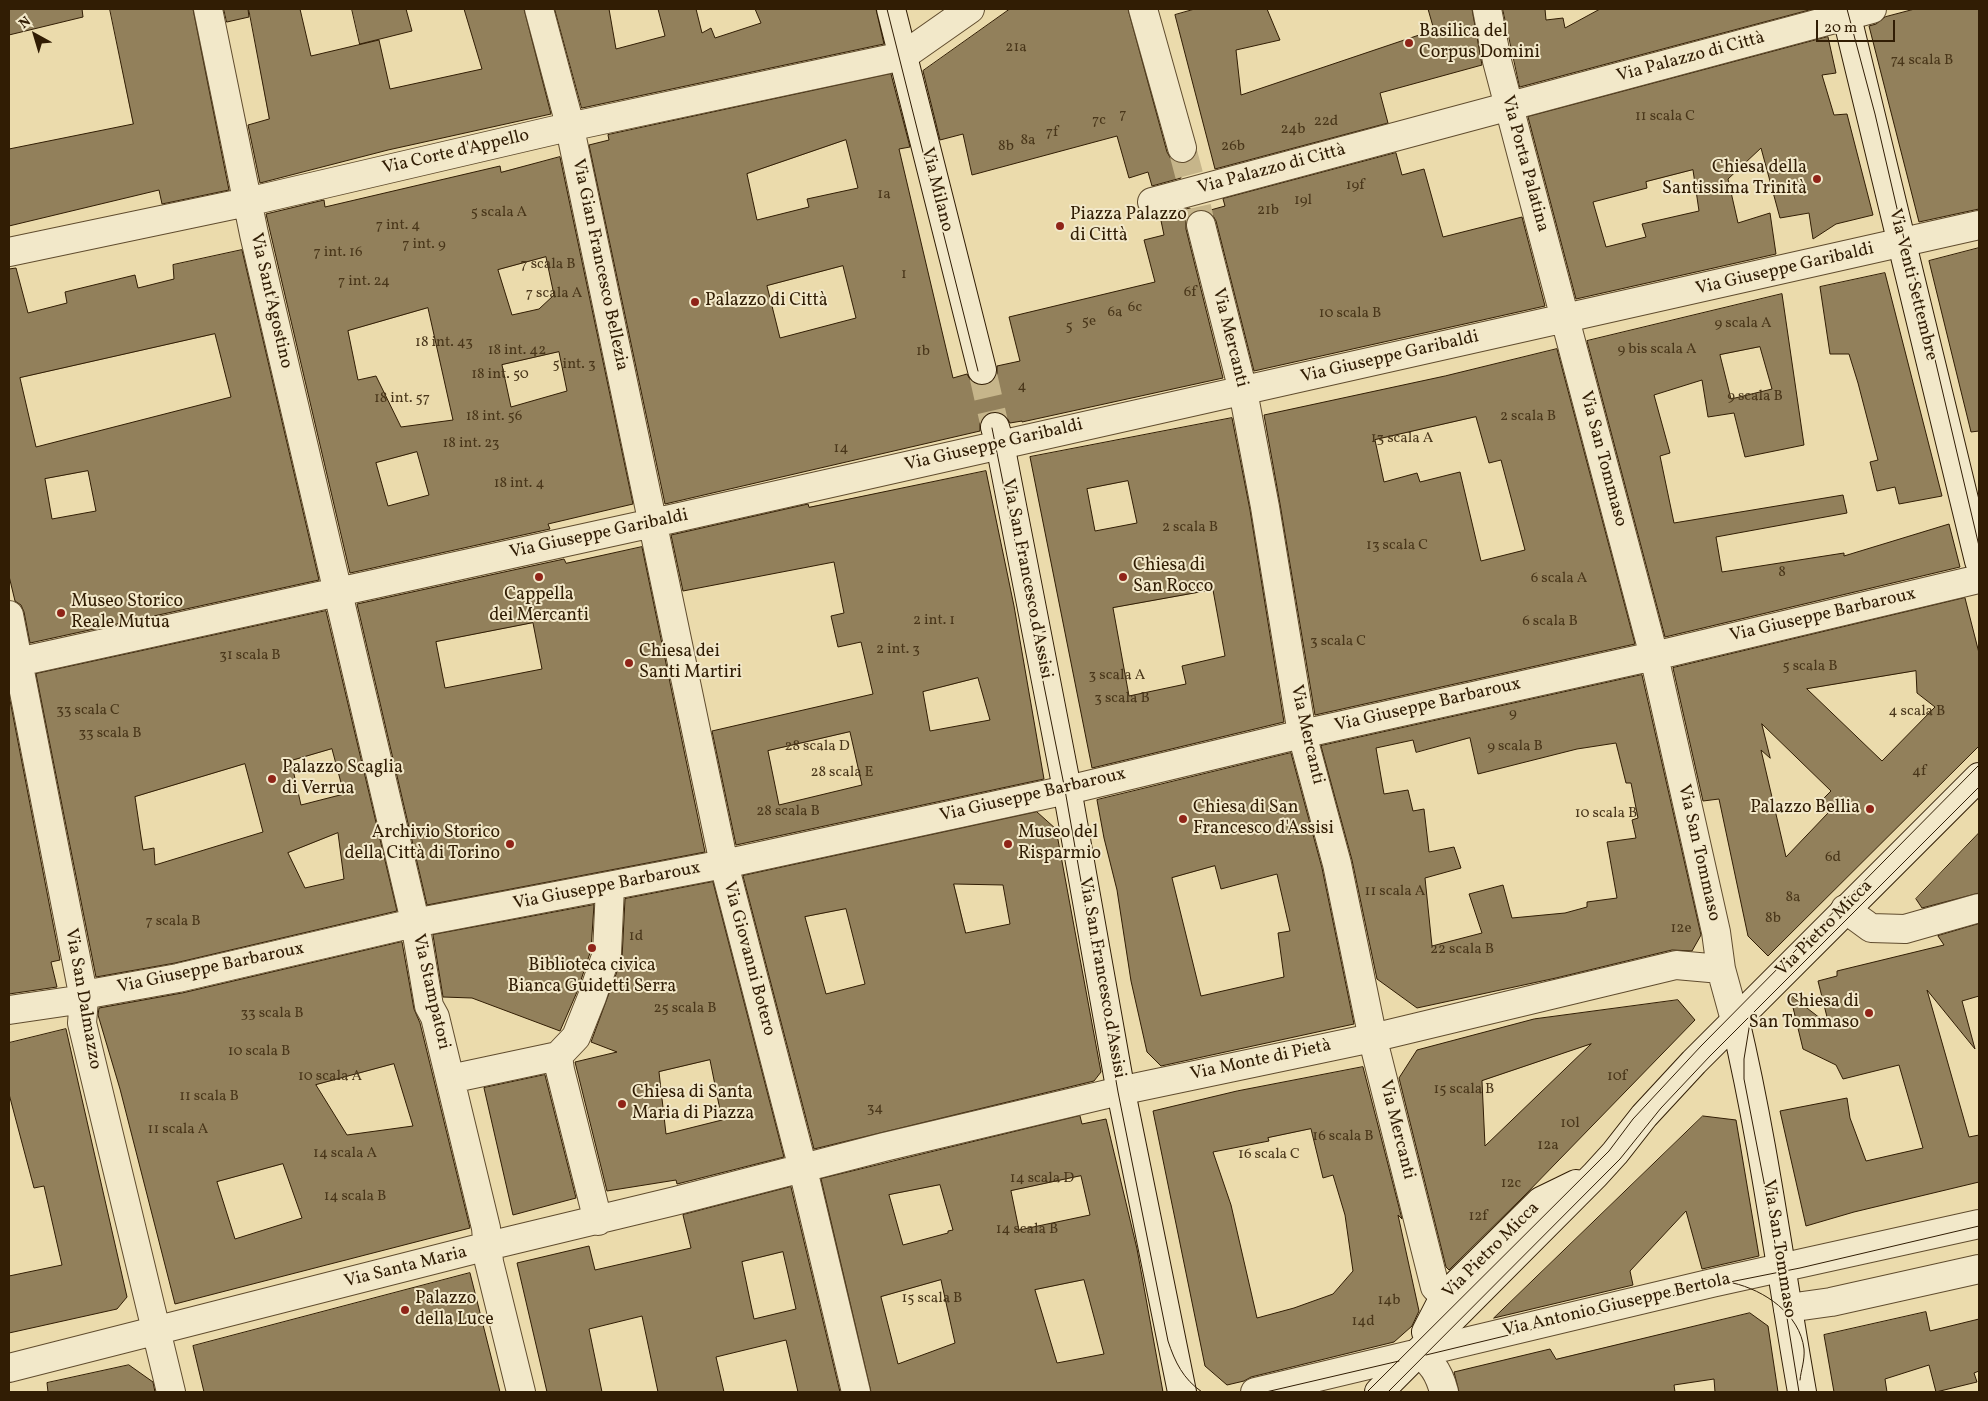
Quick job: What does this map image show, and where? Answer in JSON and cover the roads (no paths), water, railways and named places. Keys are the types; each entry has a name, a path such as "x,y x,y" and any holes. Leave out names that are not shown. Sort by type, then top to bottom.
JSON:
{"street":[{"name":"Via Sant'Agostino","path":"208,9 247,202 337,593"},
{"name":"Via Gian Francesco Bellezia","path":"539,9 570,127 653,523"},
{"name":"Via Milano","path":"891,9 982,370"},
{"path":"903,56 970,9"},
{"path":"1143,9 1182,148"},
{"name":"Via Porta Palatina","path":"1487,9 1497,61 1565,319"},
{"name":"Via Palazzo di Città","path":"1152,202 1195,200 1392,138 1846,12 1872,9"},
{"name":"Via Venti Settembre","path":"1846,12 1979,561"},
{"name":"Via Corte d'Appello","path":"9,252 247,202 570,127 903,56"},
{"name":"Via Mercanti","path":"1195,200 1243,391 1265,507 1302,734 1342,882 1372,1038 1435,1287 1444,1298"},
{"name":"Via Giuseppe Garibaldi","path":"14,663 653,523 998,436 1243,391 1902,244 1979,225"},
{"name":"Via San Tommaso","path":"1565,319 1654,656 1716,932 1721,969 1744,1055 1802,1392"},
{"name":"Via San Francesco d'Assisi","path":"998,436 1067,789 1121,1091 1182,1392"},
{"name":"Via Giovanni Botero","path":"653,523 724,864 803,1169 856,1392"},
{"name":"Via Giuseppe Barbaroux","path":"9,1010 178,978 414,924 724,864 1067,789 1302,734 1654,656 1979,579"},
{"name":"Via Stampatori","path":"337,593 414,917 429,1006 435,1017 486,1228 489,1262 521,1392"},
{"name":"Via San Dalmazzo","path":"9,615 14,663 83,997 82,1023 171,1392"},
{"name":"Via Pietro Micca","path":"1379,1392 1595,1175 1644,1116 1735,1020 1979,776"},
{"path":"450,1079 558,1056 576,1037 607,953 610,887"},
{"path":"1845,909 1871,928 1904,929 1979,908"},
{"name":"Via Monte di Pietà","path":"803,1169 884,1146 1121,1091 1372,1038 1676,965 1721,969"},
{"path":"558,1056 598,1221"},
{"name":"Via Santa Maria","path":"9,1368 488,1246 598,1221 803,1169"},
{"name":"Via Pietro Micca","path":"1416,1354 1444,1298 1541,1201 1595,1175"},
{"name":"Via Antonio Giuseppe Bertola","path":"1256,1392 1718,1282 1979,1224"},
{"path":"1788,1308 1831,1302 1979,1269"},
{"path":"1416,1354 1423,1357 1439,1373 1444,1392"}],"tunnel":[{"path":"1182,148 1190,178"},
{"path":"1197,207 1201,225"},
{"path":"982,370 995,427"}],"tram line":[{"path":"887,9 978,371"},
{"path":"1847,9 1921,300 1979,546"},
{"path":"992,428 1065,790 1118,1092 1168,1341 1180,1370 1202,1392"},
{"path":"1367,1392 1609,1151 1633,1119 1701,1046 1979,765"},
{"path":"1388,1392 1620,1159 1661,1108 1710,1056 1979,787"},
{"path":"1751,1016 1744,1059 1744,1079 1770,1213 1799,1392"},
{"path":"1426,1355 1725,1283 1800,1268 1979,1226"},
{"path":"1733,1283 1757,1291 1768,1298 1779,1306 1796,1325 1804,1349 1800,1380"},
{"path":"1266,1392 1399,1361"}],"place":[{"name":"Basilica del Corpus Domini","path":"1409,43"},
{"name":"Chiesa della Santissima Trinità","path":"1817,179"},
{"name":"Piazza Palazzo di Città","path":"1060,226"},
{"name":"Palazzo di Città","path":"695,302"},
{"name":"Cappella dei Mercanti","path":"539,577"},
{"name":"Chiesa di San Rocco","path":"1123,577"},
{"name":"Museo Storico Reale Mutua","path":"61,613"},
{"name":"Chiesa dei Santi Martiri","path":"629,663"},
{"name":"Palazzo Scaglia di Verrua","path":"272,779"},
{"name":"Palazzo Bellia","path":"1870,809"},
{"name":"Chiesa di San Francesco d'Assisi","path":"1183,819"},
{"name":"Archivio Storico della Città di Torino","path":"510,844"},
{"name":"Museo del Risparmio","path":"1008,844"},
{"name":"Biblioteca civica Bianca Guidetti Serra","path":"592,948"},
{"name":"Chiesa di San Tommaso","path":"1869,1013"},
{"name":"Chiesa di Santa Maria di Piazza","path":"622,1104"},
{"name":"Palazzo della Luce","path":"405,1310"}]}
